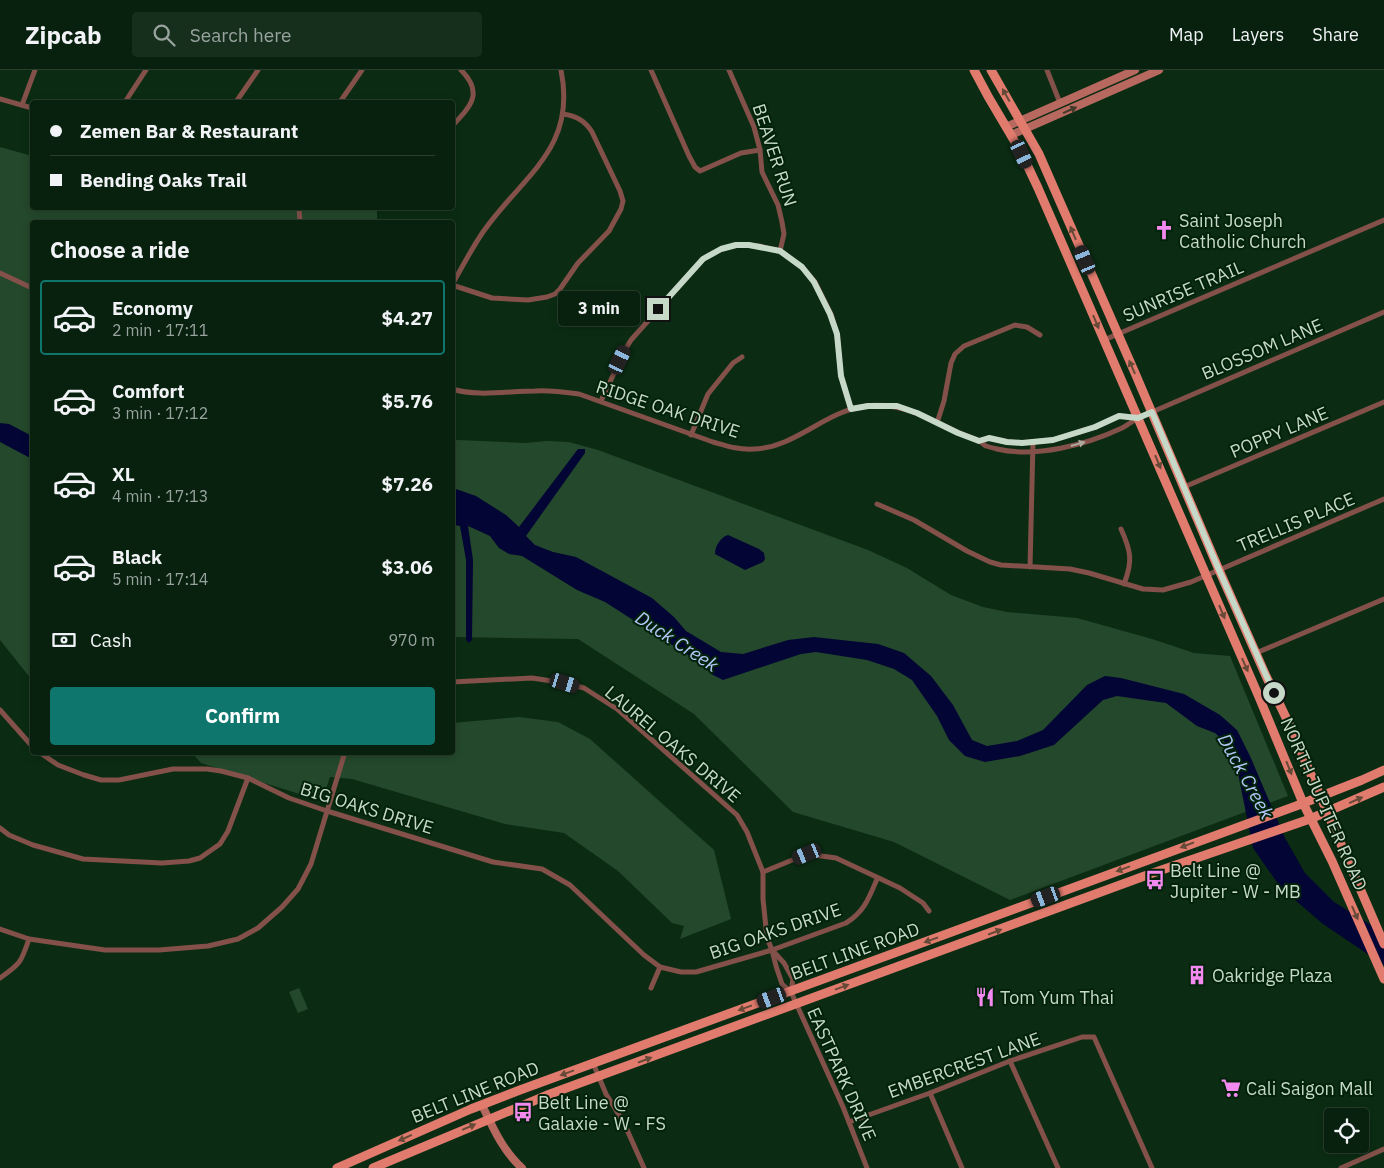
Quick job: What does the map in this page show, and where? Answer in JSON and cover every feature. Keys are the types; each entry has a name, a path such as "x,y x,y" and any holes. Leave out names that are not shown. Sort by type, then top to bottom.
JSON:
{"main road":[{"name":"NORTH JUPITER ROAD","path":"974,70 1022,154 1049,213 1303,803 1335,868 1383,977"},
{"name":"NORTH JUPITER ROAD","path":"991,70 1037,150 1219,570 1293,732 1384,944"},
{"path":"1049,213 1062,207"},
{"path":"1079,283 1093,278"},
{"path":"1252,682 1266,676"},
{"name":"BELT LINE ROAD","path":"337,1168 482,1105 1320,797 1384,770"},
{"name":"BELT LINE ROAD","path":"373,1168 542,1098 1150,874 1294,825 1384,787"},
{"path":"1010,910 1015,924"},
{"path":"869,963 874,976"}],"street":[{"path":"22,105 36,70"},
{"path":"126,100 146,70"},
{"path":"237,100 258,70"},
{"path":"341,100 362,70"},
{"path":"455,123 474,97 474,89 467,76 461,70"},
{"path":"455,280 483,231 538,167 552,147 564,114 565,86 562,70"},
{"path":"651,70 689,156 695,167 700,171 741,153 760,150"},
{"name":"BEAVER RUN","path":"729,70 754,127 760,150 762,172 778,205 784,234 780,251"},
{"path":"1047,70 1060,103"},
{"path":"1009,131 1159,70"},
{"path":"1023,125 1060,103 1131,71"},
{"path":"0,99 30,107"},
{"path":"455,286 492,298 528,300 547,297 555,294 560,289 578,263 609,231 621,208 620,191 592,132 586,124 572,115 564,114"},
{"name":"SUNRISE TRAIL","path":"1104,340 1384,220"},
{"path":"601,401 631,340 703,259 721,249 736,245 759,246 780,251 802,267 814,282 830,314 837,334 841,376 851,409"},
{"path":"0,273 30,287"},
{"name":"BLOSSOM LANE","path":"1138,418 1384,312"},
{"path":"938,422 951,363 955,354 964,346 1015,325 1027,327 1040,336"},
{"path":"691,434 708,394 734,363 742,358"},
{"name":"RIDGE OAK DRIVE","path":"455,390 474,392 538,391 579,394 734,448 755,449 774,446 793,438 825,420 851,409 868,406 897,406 938,422 986,446 1005,451 1032,452 1054,449 1097,438 1123,428 1138,418"},
{"name":"POPPY LANE","path":"1184,487 1384,402"},
{"name":"RIDGE OAK DRIVE","path":"979,441 989,438 1007,442 1053,440 1076,434 1119,416 1138,418"},
{"path":"1030,567 1033,442"},
{"name":"TRELLIS PLACE","path":"877,504 914,520 967,552 1001,565 1070,569 1142,589 1163,590 1191,582 1384,500"},
{"path":"1121,529 1128,545 1130,557 1130,565 1124,584"},
{"path":"1256,653 1384,599"},
{"name":"LAUREL OAKS DRIVE","path":"455,682 532,678 584,688 617,709 737,815 747,832 763,872 763,899 767,938 782,984 791,992"},
{"path":"0,710 30,744"},
{"name":"BIG OAKS DRIVE","path":"44,755 58,764 101,780 119,780 173,769 221,771 248,778 289,798 327,811 493,862 542,868 570,885 644,955 660,966 681,972 696,972 772,950 846,923 856,917 865,905 877,879"},
{"path":"0,929 29,939 105,950 159,950 208,946 238,939 258,928 282,907 298,889 311,864 344,755"},
{"path":"0,828 9,835 33,845 83,860 162,863 189,861 200,858 220,844 228,831 248,778"},
{"path":"763,872 807,854 836,858 908,893 923,903 930,911"},
{"path":"0,978 16,967 23,957 29,939"},
{"name":"LAUREL OAKS DRIVE","path":"772,950 784,963 793,979 791,992"},
{"path":"650,988 660,966"},
{"name":"EASTPARK DRIVE","path":"791,992 849,1122 867,1168"},
{"name":"EMBERCREST LANE","path":"849,1122 930,1093 1010,1061 1089,1036 1094,1037 1152,1168"},
{"path":"1010,1061 1058,1168"},
{"path":"593,1063 611,1104 624,1123 644,1168"},
{"path":"930,1093 962,1168"},
{"path":"482,1105 501,1144 512,1159 522,1168"},
{"path":"1341,1168 1384,1149"}],"green space":[{"path":"0,147 30,155 30,210 377,210 377,220 30,220 30,678 0,640"},
{"path":"455,439 525,443 569,442 598,450 868,550 907,568 951,595 983,607 1007,612 1077,618 1194,653 1230,656 1288,796 1010,900 894,842 793,812 694,714 578,639 455,637"},
{"path":"519,717 558,722 590,739 714,850 731,919 680,939 684,926 672,923 618,871 564,833 505,824 352,779 330,777 322,801 201,763 194,755 455,755 455,723"},
{"path":"299,988 308,1009 298,1013 289,992"}],"water":[{"path":"0,423 9,424 30,435 30,458 0,442"},
{"name":"Duck Creek","path":"578,449 585,449 585,453 526,536 535,545 553,552 576,557 652,598 674,617 686,631 721,652 743,654 788,640 814,637 878,644 904,653 931,676 953,705 972,740 987,746 1017,741 1043,730 1087,685 1105,676 1121,678 1184,694 1220,715 1237,730 1285,838 1305,873 1334,902 1384,933 1384,965 1323,924 1281,888 1253,848 1237,768 1224,741 1215,733 1197,726 1166,703 1117,696 1103,700 1054,745 1020,756 985,762 965,756 949,740 937,716 912,680 894,669 867,660 816,652 801,654 723,680 711,674 702,664 605,602 577,590 522,556 509,554 499,548 490,536 468,526 473,560 472,640 469,643 466,640 466,560 460,526 455,525 455,489 476,496 506,515 519,527"},
{"path":"728,535 759,549 764,553 765,559 763,562 745,570 715,554 718,543"}],"place":[{"name":"Saint Joseph Catholic Church","path":"1164,230"},
{"name":"Belt Line @ Jupiter - W - MB","path":"1155,880"},
{"name":"Oakridge Plaza","path":"1197,975"},
{"name":"Tom Yum Thai","path":"985,997"},
{"name":"Cali Saigon Mall","path":"1231,1088"},
{"name":"Belt Line @ Galaxie - W - FS","path":"523,1112"}],"route":[{"path":"658,309 703,259 721,249 736,245 759,246 780,251 788,256 802,267 814,282 830,314 837,334 841,376 851,409 868,406 897,406 979,441 989,438 1022,443 1053,440 1076,434 1119,416 1138,418 1152,412 1274,693"}]}
